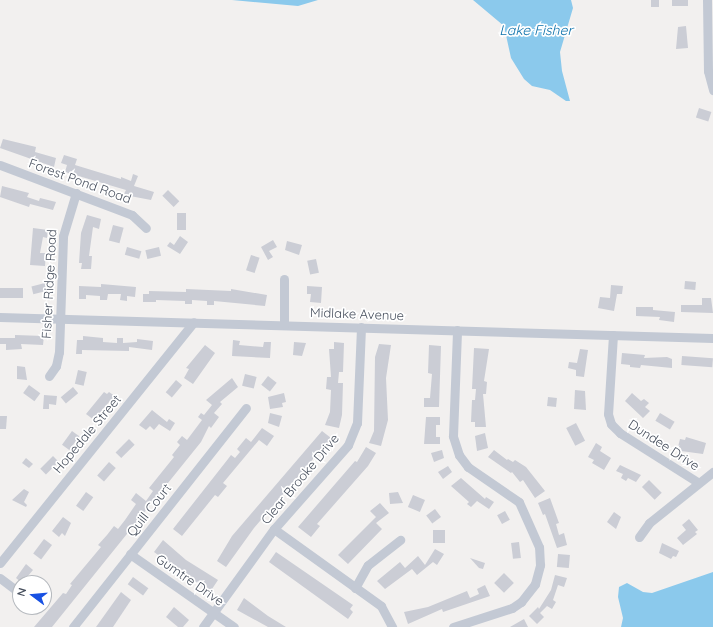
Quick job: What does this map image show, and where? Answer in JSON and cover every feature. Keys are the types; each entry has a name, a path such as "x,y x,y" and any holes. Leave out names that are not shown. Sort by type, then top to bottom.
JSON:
{"street":[{"path":"707,0 708,71 713,90"},
{"name":"Forest Pond Road","path":"0,166 132,214 146,228"},
{"name":"Fisher Ridge Road","path":"49,376 57,360 63,236 76,193"},
{"path":"284,279 284,325"},
{"name":"Midlake Avenue","path":"0,317 713,338"},
{"name":"Hopedale Street","path":"0,563 194,322"},
{"name":"Clear Brooke Drive","path":"203,627 214,614 274,529 348,445 355,432 361,327"},
{"path":"453,627 512,608 521,602 535,584 540,565 539,547 519,502 468,467 459,455 454,436 457,330"},
{"name":"Dundee Drive","path":"613,335 608,414 611,424 620,433 699,483"},
{"name":"Quill Court","path":"73,627 246,408"},
{"path":"639,537 649,523 713,472"},
{"path":"274,529 381,606 392,627"},
{"path":"355,588 368,565 400,540"},
{"name":"Gumtre Drive","path":"130,554 234,627"},
{"path":"0,578 12,588"}],"water":[{"path":"232,0 318,0 298,6"},
{"name":"Lake Fisher","path":"473,0 571,0 573,8 560,52 562,71 570,101 566,101 550,90 532,86 524,79 511,58 504,26"},
{"path":"713,572 713,627 621,627 623,618 618,597 619,587 627,583 643,592 652,593"}],"building":[{"path":"651,0 659,0 659,7 651,7"},
{"path":"672,0 688,0 688,6 672,6"},
{"path":"686,26 688,48 676,49 678,27"},
{"path":"699,108 711,112 708,122 696,118"},
{"path":"3,139 36,147 35,152 56,158 54,167 0,148"},
{"path":"64,155 77,159 75,165 121,179 121,177 131,181 133,174 138,176 134,186 154,192 151,200 130,196 124,194 126,190 65,172 67,165 61,163"},
{"path":"2,186 29,193 27,197 39,201 40,198 56,202 53,210 30,204 29,207 0,197"},
{"path":"168,190 179,201 174,207 162,196"},
{"path":"177,213 186,213 186,230 177,230"},
{"path":"87,215 101,219 99,229 93,227 89,256 92,256 91,269 81,269 82,263 79,263 81,233"},
{"path":"113,225 124,228 119,243 109,240"},
{"path":"33,228 48,230 47,238 43,237 40,253 46,253 45,266 30,265"},
{"path":"180,236 188,242 180,254 167,246 170,242 174,245"},
{"path":"273,240 277,247 269,251 273,257 268,260 261,247"},
{"path":"287,241 302,245 299,255 285,250"},
{"path":"127,247 141,251 139,259 125,255"},
{"path":"159,247 161,256 147,259 145,250"},
{"path":"251,255 260,258 255,273 246,270"},
{"path":"316,259 319,273 310,275 307,261"},
{"path":"685,281 696,282 695,290 684,289"},
{"path":"45,283 47,291 33,294 31,286"},
{"path":"101,284 136,287 135,297 127,296 127,301 120,300 121,294 108,294 107,300 100,300 100,296 86,295 86,299 79,299 79,286 101,287"},
{"path":"611,285 623,286 622,294 617,294 614,311 598,308 600,297 610,298"},
{"path":"307,286 322,287 321,303 310,302 311,294 307,294"},
{"path":"0,288 23,288 23,298 0,298"},
{"path":"186,289 231,291 231,289 267,295 265,306 214,301 214,305 207,305 207,301 192,300 192,304 185,304 185,301 156,300 156,302 143,302 143,294 149,294 149,291 186,292"},
{"path":"702,298 711,298 713,313 681,312 681,305 702,305"},
{"path":"636,307 653,307 653,310 675,312 674,322 659,320 660,317 636,316"},
{"path":"15,335 44,336 43,345 21,344 22,349 6,350 6,344 0,344 0,338 15,338"},
{"path":"83,336 103,338 103,342 117,343 117,338 123,338 123,343 137,342 137,339 153,341 152,350 129,347 129,351 82,350 82,354 76,354 77,340 83,340"},
{"path":"233,340 240,341 239,345 263,347 264,342 271,342 270,358 232,356"},
{"path":"294,342 306,343 302,356 293,355"},
{"path":"334,342 344,343 343,372 339,372 338,383 343,383 342,415 339,428 325,425 330,412 331,390 326,389 327,377 331,377 329,349 334,349"},
{"path":"379,344 391,345 386,378 388,420 381,446 369,443 374,431 375,357"},
{"path":"205,345 215,353 193,384 184,378 189,369 186,368"},
{"path":"429,345 441,346 439,407 424,407 424,398 430,398 432,374 428,373"},
{"path":"474,348 489,349 484,381 487,382 486,394 483,394 486,427 475,427 475,422 471,422 472,400 475,400 476,389 472,389"},
{"path":"580,349 588,350 584,377 576,376 576,370 568,368 569,362 577,363"},
{"path":"622,353 645,355 644,358 667,357 672,359 672,368 641,365 640,368 630,367 630,365 621,364"},
{"path":"682,356 713,358 712,367 681,365"},
{"path":"17,366 25,367 27,380 17,379"},
{"path":"78,370 87,372 84,386 75,384"},
{"path":"245,374 257,377 254,389 242,386"},
{"path":"268,376 277,383 270,391 261,385"},
{"path":"232,378 238,387 220,402 222,404 214,413 219,417 211,428 209,426 201,442 52,627 34,627 44,615 52,615 52,606 63,593 66,594 72,585 70,584 101,547 98,545 114,526 118,529 125,520 136,504 131,500 136,493 146,501 153,491 149,488 174,457 172,455 180,445 177,442 182,436 187,440 202,420 198,417 201,413 204,415 212,405 206,400"},
{"path":"176,380 182,385 172,397 166,392"},
{"path":"29,385 40,393 34,401 23,393"},
{"path":"73,387 78,393 66,403 61,397"},
{"path":"575,390 585,391 586,410 574,409"},
{"path":"104,392 107,394 109,392 119,399 114,406 109,402 94,420 86,414"},
{"path":"284,393 286,402 282,403 283,407 270,409 268,397"},
{"path":"632,393 641,401 644,399 649,403 645,407 650,411 643,418 625,401"},
{"path":"44,395 57,396 56,405 49,404 49,409 43,409"},
{"path":"548,397 557,398 556,407 547,406"},
{"path":"152,410 167,422 169,419 175,423 170,431 159,424 154,430 150,426 146,430 139,425"},
{"path":"270,413 282,416 279,427 268,423"},
{"path":"660,413 675,422 670,429 655,421"},
{"path":"0,416 7,416 6,429 0,429"},
{"path":"426,417 440,417 440,425 436,425 436,437 440,437 440,444 424,444"},
{"path":"576,423 585,441 575,446 566,428"},
{"path":"262,428 274,436 267,446 259,440 223,483 227,486 218,497 215,495 182,536 173,529 231,455 235,458 240,452 237,449 246,438 251,442"},
{"path":"72,431 79,436 69,450 62,445"},
{"path":"322,431 331,438 254,528 226,567 217,561 232,536"},
{"path":"485,433 488,448 477,451 475,436"},
{"path":"686,437 706,443 703,454 681,451 681,448 678,447 680,439 685,440"},
{"path":"129,439 135,445 121,458 116,452"},
{"path":"596,443 602,447 600,451 611,458 604,470 592,463 594,460 588,457"},
{"path":"366,447 376,453 368,466 317,524 320,526 311,537 298,527 355,461 357,462"},
{"path":"442,450 444,458 434,462 431,453"},
{"path":"494,450 507,460 508,459 513,462 515,460 526,467 545,491 535,498 523,480 520,482 512,472 511,473 488,457"},
{"path":"53,456 59,462 46,474 40,469"},
{"path":"26,458 33,464 29,468 22,463"},
{"path":"109,462 116,468 104,481 97,476"},
{"path":"620,465 641,475 636,482 628,478 626,481 621,478 623,474 616,471"},
{"path":"448,466 452,472 443,479 438,472"},
{"path":"461,478 485,499 486,497 494,502 489,509 477,501 471,507 467,504 469,502 451,486"},
{"path":"649,480 662,493 655,500 642,487"},
{"path":"24,489 29,492 24,502 27,505 26,507 12,500"},
{"path":"86,492 93,497 83,511 76,506"},
{"path":"398,492 403,503 390,504 389,493"},
{"path":"413,495 425,500 420,512 408,507"},
{"path":"550,498 559,523 556,524 559,535 564,533 567,545 557,548 545,514 543,515 538,503"},
{"path":"380,503 389,513 376,523 382,529 348,564 338,555 376,517 370,511"},
{"path":"435,509 441,517 432,524 426,516"},
{"path":"505,511 510,520 502,524 497,515"},
{"path":"614,512 621,517 616,529 607,522"},
{"path":"63,517 71,523 65,536 62,533 59,537 52,531"},
{"path":"689,519 698,530 695,532 697,534 683,545 677,538 686,530 682,525"},
{"path":"433,530 445,530 445,543 433,543"},
{"path":"44,539 52,545 41,559 33,553"},
{"path":"163,540 186,560 218,580 210,592 154,552"},
{"path":"519,542 521,558 513,559 511,543"},
{"path":"662,543 679,551 676,557 673,556 671,559 659,553"},
{"path":"435,549 444,554 437,565 433,562 417,575 412,569 385,589 377,581 400,562 405,568 418,556 425,565"},
{"path":"276,552 353,605 350,609 353,612 348,619 269,562"},
{"path":"558,554 570,555 569,568 557,567"},
{"path":"470,558 485,563 483,569 479,568"},
{"path":"26,564 33,570 29,575 18,575"},
{"path":"504,573 514,583 504,593 494,583"},
{"path":"555,575 567,578 564,587 558,585 553,600 556,602 552,609 547,606 540,613 544,617 537,624 529,616 538,607 539,609 551,590"},
{"path":"133,577 148,588 143,595 128,584"},
{"path":"485,585 490,596 443,612 442,609 408,624 404,612 428,607 467,591 470,598 479,594 477,589"},
{"path":"121,592 131,600 113,627 96,627"},
{"path":"244,598 286,627 268,627 237,610"},
{"path":"174,607 189,620 183,627 178,627 166,617"},
{"path":"524,619 528,627 510,627"}]}
